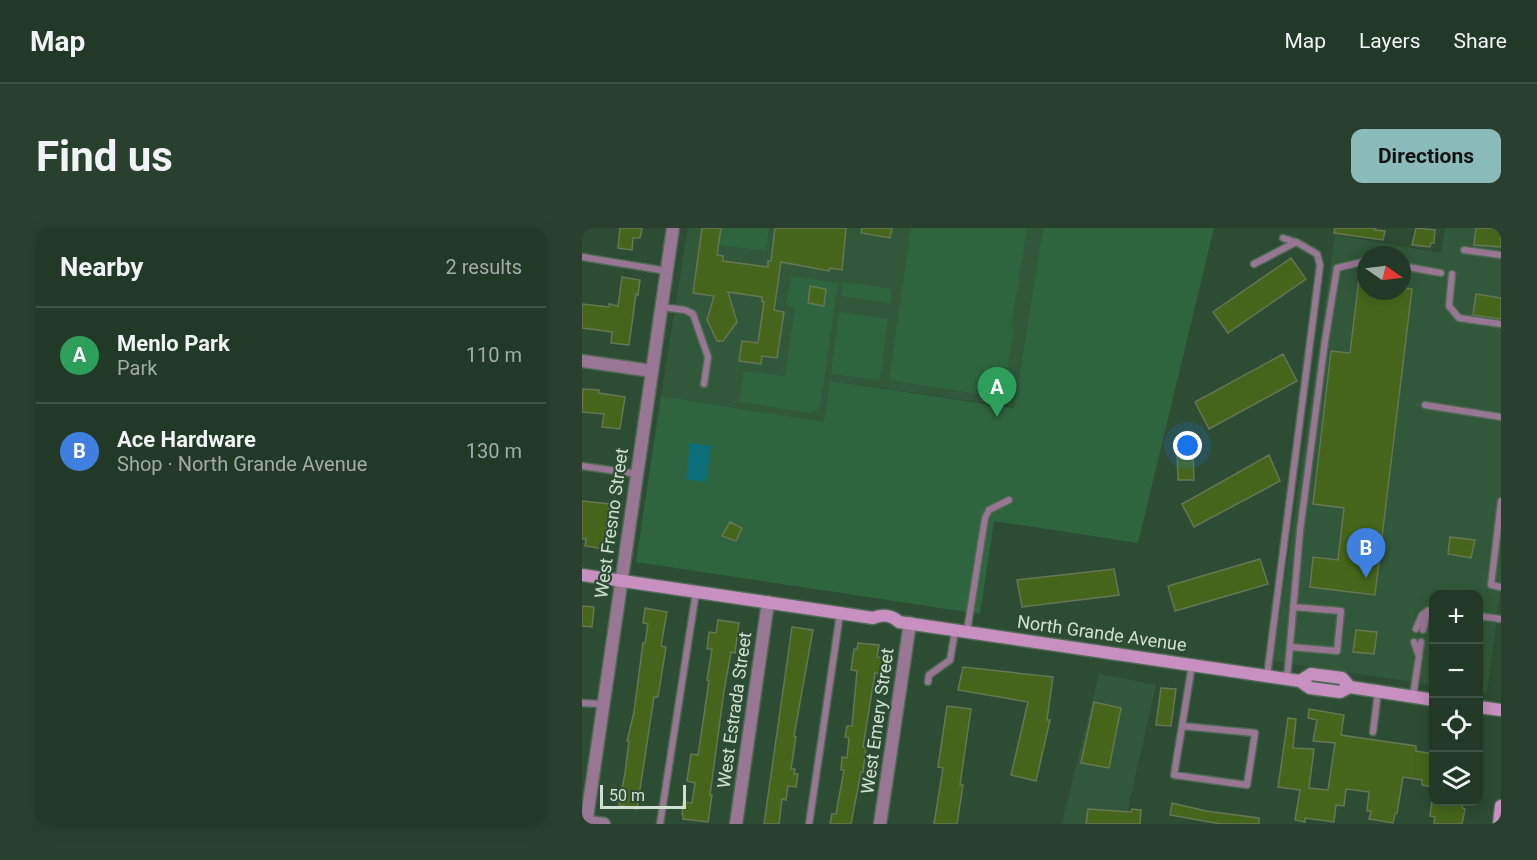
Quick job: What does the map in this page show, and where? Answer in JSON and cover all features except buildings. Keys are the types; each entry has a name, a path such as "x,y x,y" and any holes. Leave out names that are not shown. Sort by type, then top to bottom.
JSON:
{"main road":[{"name":"North Grande Avenue","path":"582,575 873,618 880,615 894,617 905,623 1300,681 1311,674 1342,678 1350,687 1429,699"},
{"path":"1483,708 1501,711"},
{"path":"1499,824 1501,806"}],"street":[{"name":"West Fresno Street","path":"584,822 673,228"},
{"path":"582,361 652,371"},
{"name":"West Estrada Street","path":"736,824 768,602"},
{"name":"West Emery Street","path":"880,824 905,623"},
{"path":"584,822 604,824"}],"lane":[{"path":"1267,676 1320,265 1317,254 1283,237"},
{"path":"1254,264 1296,242"},
{"path":"1464,250 1501,255"},
{"path":"582,257 667,271"},
{"path":"1287,679 1301,519 1337,268 1357,263"},
{"path":"1411,268 1441,273"},
{"path":"1452,274 1449,306 1459,318 1501,324"},
{"path":"661,307 685,310 693,314 708,357 704,384"},
{"path":"1425,405 1501,417"},
{"path":"582,466 637,474"},
{"path":"928,682 928,675 950,660 961,631 984,518 989,510 1009,500"},
{"path":"1501,501 1491,585 1501,587"},
{"path":"660,824 696,591"},
{"path":"1290,647 1337,651 1341,611 1293,607"},
{"path":"1419,630 1429,612"},
{"path":"809,824 840,613"},
{"path":"1483,617 1501,619"},
{"path":"1413,697 1419,656 1418,642"},
{"path":"1182,726 1255,734 1247,785 1174,776 1182,726 1192,664"},
{"path":"1373,732 1378,692"},
{"path":"582,703 603,704"}],"shaded area":[{"path":"688,228 1043,228 1014,407 831,381 825,422 661,396"},
{"path":"721,228 769,228 766,251 719,245"},
{"path":"911,228 1027,228 1011,327 1014,329 1005,384 1000,389 999,397 889,380"},
{"path":"1043,228 1214,228 1138,543 994,521 980,614 636,562 661,396 824,422 830,381 1014,408"},
{"path":"1445,228 1501,228 1501,588 1487,693 1483,692 1483,590 1429,590 1429,684 1273,661 1335,235 1400,246 1357,246 1357,300 1411,300 1411,248 1441,253"},
{"path":"791,276 838,283 820,407 811,413 739,402 744,371 785,376 795,307 786,305"},
{"path":"843,282 892,289 890,303 841,296"},
{"path":"839,312 888,319 880,380 831,374"},
{"path":"1099,674 1156,685 1130,795 1127,824 1062,824"}],"water":[{"path":"690,443 711,446 706,482 686,479"}],"place":[{"name":"Menlo Park","path":"997,417"},
{"name":"Ace Hardware","path":"1366,578"}]}
